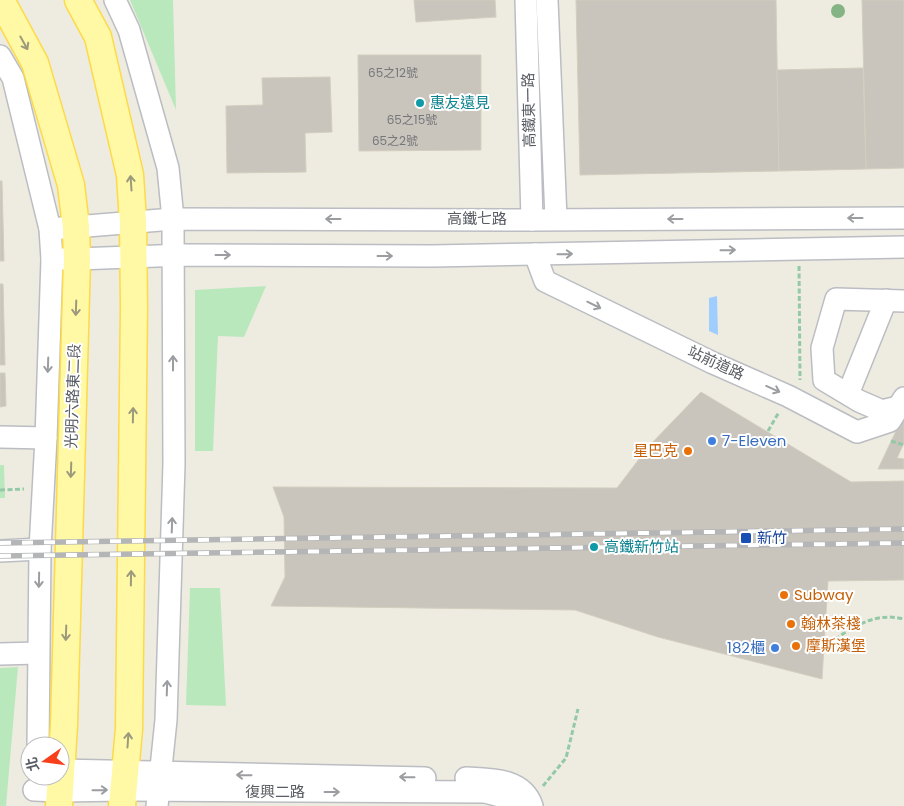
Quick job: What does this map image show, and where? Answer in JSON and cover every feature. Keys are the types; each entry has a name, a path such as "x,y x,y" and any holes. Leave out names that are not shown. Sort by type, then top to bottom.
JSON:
{"main road":[{"name":"光明六路東二段","path":"1,0 35,63 71,185 76,227 64,259 63,736"},
{"path":"78,0 98,37 130,175 133,222 134,307 129,729 124,789"}],"street":[{"path":"115,0 128,30 168,168 173,219 174,464 166,720 159,789"},
{"name":"高鐵東一路","path":"526,0 532,220"},
{"name":"高鐵東一路","path":"547,0 556,219"},
{"name":"光明六路東二段","path":"0,56 12,78 50,229 64,259 46,438 40,549 38,736"},
{"name":"高鐵七路","path":"50,229 173,219 904,218"},
{"path":"64,259 174,255 432,256 904,247"},
{"name":"站前道路","path":"535,254 545,281 705,359 788,396 857,432 890,421 901,403"},
{"path":"848,394 895,301 836,299 822,348 824,380 859,401 882,411 901,403"},
{"path":"0,437 46,438"},
{"path":"0,551 40,549"},
{"path":"0,654 38,653"},
{"name":"復興二路","path":"70,785 124,789 485,792 525,805"},
{"name":"復興二路","path":"34,791 53,786"}],"path":[{"path":"799,263 800,381"},
{"path":"768,431 784,405"},
{"path":"0,490 32,489"},
{"path":"823,648 850,629 872,619 895,616 904,618"},
{"path":"525,805 566,758 578,709"}],"green space":[{"path":"130,0 173,0 176,110"},
{"path":"266,286 244,337 218,336 213,451 195,451 195,290"},
{"path":"0,465 4,465 5,498 0,498"},
{"path":"190,588 220,588 226,706 186,705"},
{"path":"18,667 6,806 0,806 0,668"}],"water":[{"path":"717,296 718,335 709,331 709,298"}],"building":[{"path":"414,0 495,0 496,17 416,22"},
{"path":"576,0 776,0 779,171 580,175"},
{"path":"862,0 904,0 904,168 866,169"},
{"name":"惠友遠見","path":"358,55 481,55 481,150 359,151"},
{"path":"863,68 866,169 779,171 777,70"},
{"path":"330,77 332,132 305,133 306,172 227,173 226,106 263,105 262,78"},
{"path":"0,181 2,181 4,261 0,261"},
{"path":"0,284 3,284 5,365 0,365"},
{"path":"0,373 5,373 6,406 0,407"},
{"name":"高鐵新竹站","path":"701,392 851,482 904,481 904,580 828,581 822,679 658,637 575,610 271,606 285,577 284,517 273,487 617,488 649,446"},
{"path":"904,414 904,443 897,458 904,459 904,469 878,469"}],"railway":[{"path":"0,543 904,529"},
{"path":"0,556 904,543"}],"place":[{"name":"惠友遠見","path":"420,103"},
{"name":"7-Eleven","path":"712,441"},
{"name":"星巴克","path":"688,451"},
{"name":"新竹","path":"746,538"},
{"name":"高鐵新竹站","path":"594,547"},
{"name":"Subway","path":"784,595"},
{"name":"翰林茶棧","path":"791,624"},
{"name":"摩斯漢堡","path":"796,646"},
{"name":"182櫃","path":"775,648"}]}
